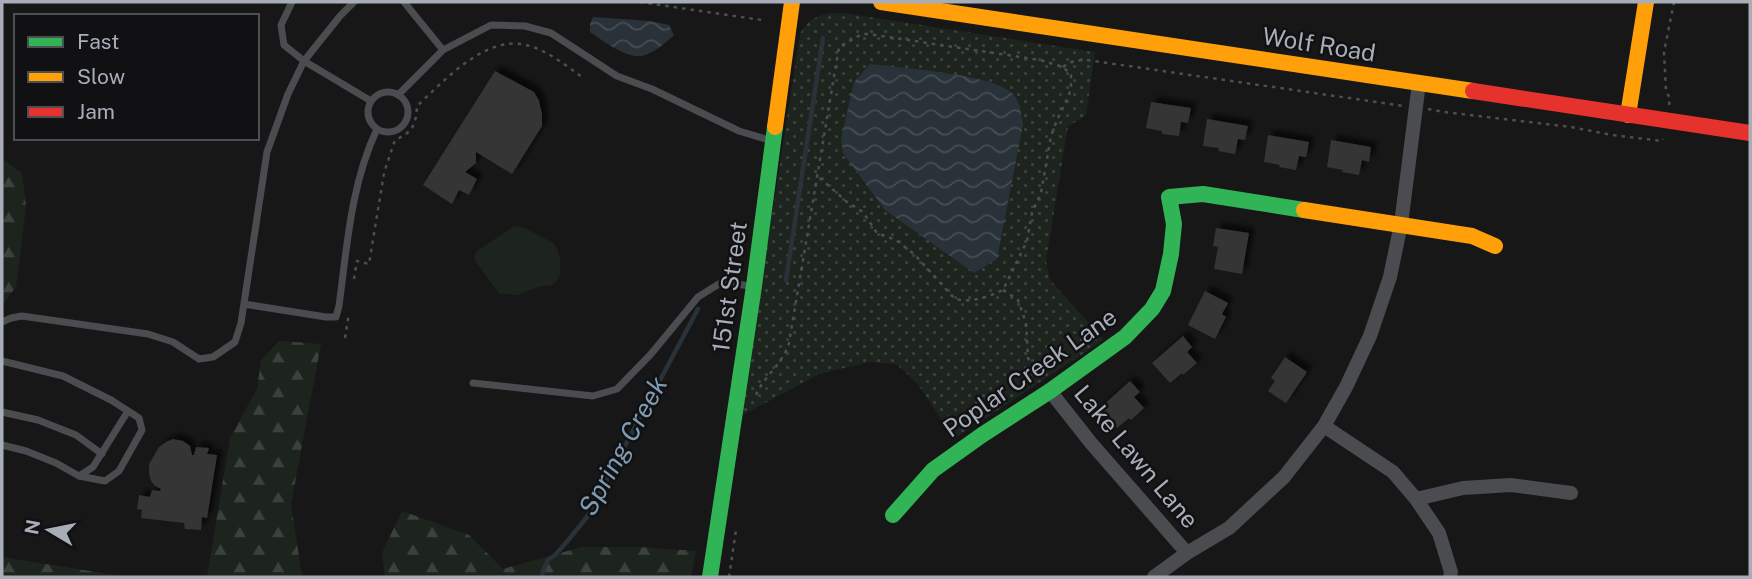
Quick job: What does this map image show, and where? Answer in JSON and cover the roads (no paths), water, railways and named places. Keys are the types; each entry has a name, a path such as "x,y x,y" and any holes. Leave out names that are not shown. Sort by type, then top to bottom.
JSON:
{"street":[{"name":"151st Street","path":"710,577 754,286 792,2"},
{"name":"Wolf Road","path":"881,2 960,8 1419,83 1750,133"},
{"path":"1628,115 1646,2"},
{"path":"1154,577 1229,528 1284,477 1324,426 1346,387 1370,336 1390,277 1401,224 1419,83"},
{"name":"Poplar Creek Lane","path":"894,515 933,470 1125,337 1152,309 1163,291 1171,254 1174,224 1169,197 1203,194 1401,224"},
{"path":"1401,224 1472,236 1495,246"},
{"name":"Lake Lawn Lane","path":"1048,392 1187,553"},
{"path":"1324,426 1393,472 1416,499 1439,533 1451,572 1450,577"},
{"path":"1416,499 1463,488 1511,485 1571,493"}],"lane":[{"path":"292,2 281,25 284,46 371,102"},
{"path":"2,322 22,316 148,334 173,342 199,359 213,357 235,342 241,323 267,152 288,94 304,61 340,16 355,2"},
{"path":"404,2 443,50"},
{"path":"398,95 443,50 491,25 525,26 551,33 617,76 652,89 739,131 774,141"},
{"path":"380,93 398,95 406,104 407,117 404,123 395,131 377,129 369,120 368,107 371,102 380,93"},
{"path":"244,304 336,317 353,203 366,153 377,129"},
{"path":"473,383 593,396 617,389 651,354 698,298 722,282 754,286"},
{"path":"2,361 63,376 111,400 139,418 142,430 118,471 105,481 79,476 57,463 2,445"},
{"path":"79,476 93,467 128,411"},
{"path":"2,412 38,420 76,435 102,454"}],"water":[{"path":"593,17 669,25 674,35 649,53 635,56 614,48 590,32"},
{"path":"870,64 986,81 1001,86 1017,99 1023,124 997,259 974,273 885,210 843,153 841,139 854,82"}],"waterway":[{"name":"Spring Creek","path":"786,280 823,38"},
{"name":"Spring Creek","path":"542,577 548,560 587,517 698,309"}]}
